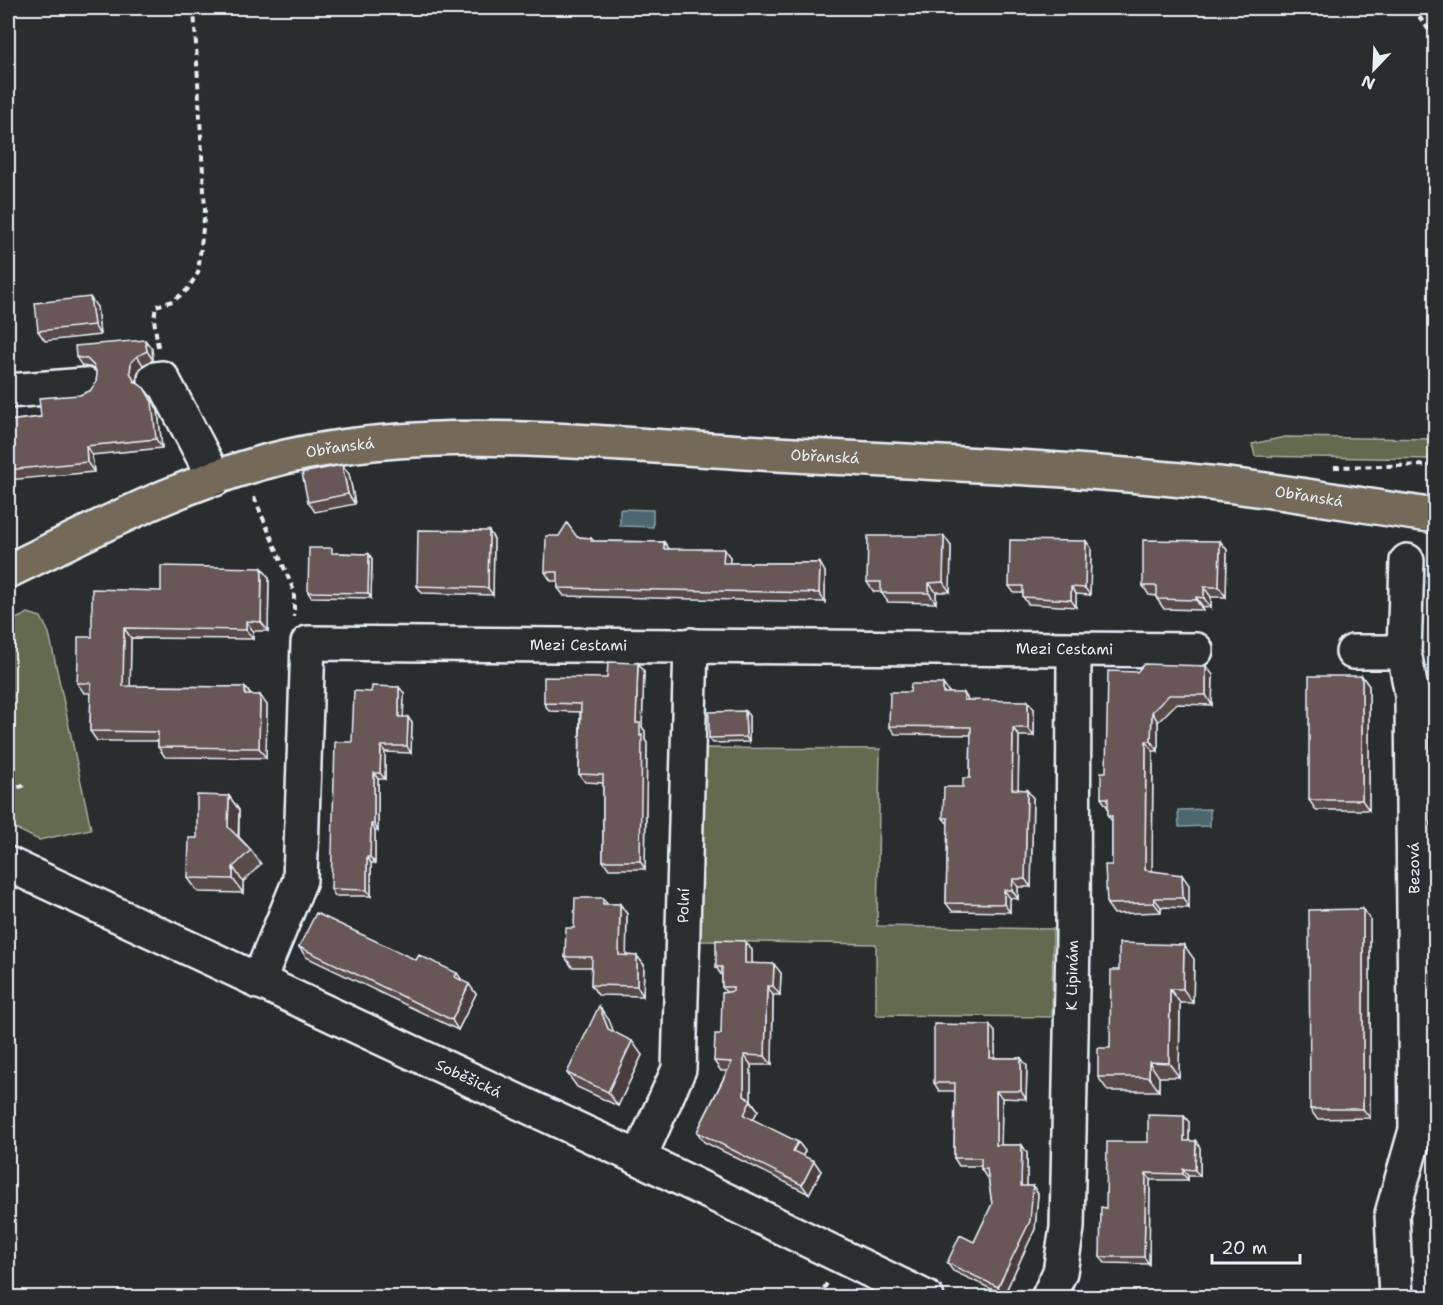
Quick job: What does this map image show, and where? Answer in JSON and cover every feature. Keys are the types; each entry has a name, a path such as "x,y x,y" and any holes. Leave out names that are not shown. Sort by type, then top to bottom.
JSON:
{"main road":[{"name":"Obřanská","path":"8,571 154,503 215,479 280,458 354,445 454,439 1142,477 1274,491 1436,516"}],"street":[{"path":"158,378 215,479"},
{"path":"8,391 85,385"},
{"name":"Bezová","path":"1396,1298 1392,1214 1416,1130 1412,695 1404,652 1407,561"},
{"path":"258,982 300,880 308,643"},
{"name":"Mezi Cestami","path":"308,643 1196,650"},
{"name":"Polní","path":"639,1158 679,1069 691,645"},
{"name":"K Lipinám","path":"1048,1298 1060,1272 1067,1227 1073,940 1074,650"},
{"path":"1353,652 1404,652"},
{"name":"Soběšická","path":"8,864 639,1158 927,1298"}],"path":[{"path":"158,378 154,318 156,306 173,301 187,290 198,273 205,210 194,8"},
{"path":"1413,8 1436,40"},
{"path":"249,488 294,591 295,626 308,643"},
{"path":"8,789 28,786"}],"green space":[{"path":"1285,437 1435,439 1435,459 1255,456 1252,444"},
{"path":"28,613 41,617 49,633 91,829 39,840 8,825 8,623"},
{"path":"704,748 880,749 877,926 1053,929 1052,1017 876,1015 876,944 700,941"}],"water":[{"path":"620,509 653,510 653,527 620,526"},
{"path":"1210,809 1210,826 1179,827 1178,810"}],"building":[{"path":"90,297 94,325 38,331 35,303"},
{"path":"145,340 147,351 131,362 130,372 134,381 144,388 152,402 156,439 86,446 87,462 8,470 8,421 41,417 39,398 80,395 90,391 96,383 97,374 94,366 87,359 76,357 75,346"},
{"path":"342,465 348,494 308,502 302,473"},
{"path":"567,523 577,537 591,538 591,541 664,542 664,549 724,549 723,563 820,563 819,593 558,588 558,572 545,572 546,536 559,536"},
{"path":"418,530 489,531 488,588 417,586"},
{"path":"868,536 944,536 943,582 929,583 929,593 881,593 881,582 867,582"},
{"path":"1010,540 1086,541 1085,588 1071,587 1071,600 1023,597 1023,586 1009,586"},
{"path":"1143,540 1220,541 1219,587 1204,587 1204,598 1196,597 1196,600 1157,599 1157,586 1143,586"},
{"path":"309,548 332,548 332,553 369,554 368,593 308,592"},
{"path":"161,566 262,568 261,622 246,621 246,630 124,628 123,686 245,687 245,695 260,695 259,748 158,747 158,732 90,731 91,683 77,683 78,637 92,637 92,589 161,591"},
{"path":"608,662 638,663 636,723 640,723 640,736 642,735 640,861 603,861 603,775 579,774 581,704 544,703 544,677 607,678"},
{"path":"1144,664 1206,666 1206,695 1169,695 1152,712 1151,741 1146,741 1145,870 1182,875 1183,898 1154,898 1154,903 1107,904 1105,865 1112,865 1112,816 1108,816 1108,798 1101,798 1101,772 1106,772 1108,671 1137,672"},
{"path":"1309,676 1362,676 1362,800 1309,800"},
{"path":"911,684 943,684 943,693 964,693 964,700 1028,701 1028,728 1013,728 1012,789 1027,790 1025,879 1013,879 1012,890 1004,890 1004,904 946,903 948,818 943,818 944,787 963,787 963,778 970,778 971,727 889,726 890,692 910,692"},
{"path":"372,686 399,687 399,717 408,717 407,746 381,746 380,773 374,773 374,824 371,824 370,857 367,857 367,890 331,889 335,742 352,742 354,691 371,692"},
{"path":"745,711 746,737 709,738 709,712"},
{"path":"197,795 229,796 228,827 251,850 233,867 233,879 188,878 189,838 197,838"},
{"path":"575,898 603,898 603,904 620,904 619,955 637,956 637,986 591,985 592,957 565,957 566,928 574,928"},
{"path":"1363,909 1363,1109 1310,1109 1309,910"},
{"path":"316,913 416,960 419,955 457,973 455,977 469,984 452,1020 299,947"},
{"path":"716,940 745,941 745,963 774,964 773,986 767,986 765,1056 744,1055 744,1096 751,1100 744,1115 798,1142 793,1151 814,1161 802,1185 697,1132 732,1062 714,1061 715,1034 721,1034 722,993 733,991 733,987 722,987 722,967 716,967"},
{"path":"1119,943 1184,945 1183,989 1170,989 1169,1063 1149,1062 1149,1077 1098,1077 1098,1048 1110,1048 1111,970 1119,970"},
{"path":"599,1006 608,1029 632,1041 608,1092 567,1073"},
{"path":"934,1024 990,1025 990,1058 1021,1058 1021,1091 996,1091 996,1145 1022,1145 1021,1186 1033,1186 1030,1221 998,1287 947,1263 960,1235 974,1242 992,1204 987,1169 981,1169 981,1158 954,1158 955,1083 934,1083"},
{"path":"1148,1115 1184,1116 1184,1141 1196,1141 1195,1170 1183,1169 1183,1174 1146,1173 1144,1257 1100,1257 1101,1207 1106,1208 1107,1142 1148,1142"},
{"path":"1103,1293 1112,1298 1100,1298"},
{"path":"1291,1294 1344,1294 1344,1298 1291,1298"}]}
